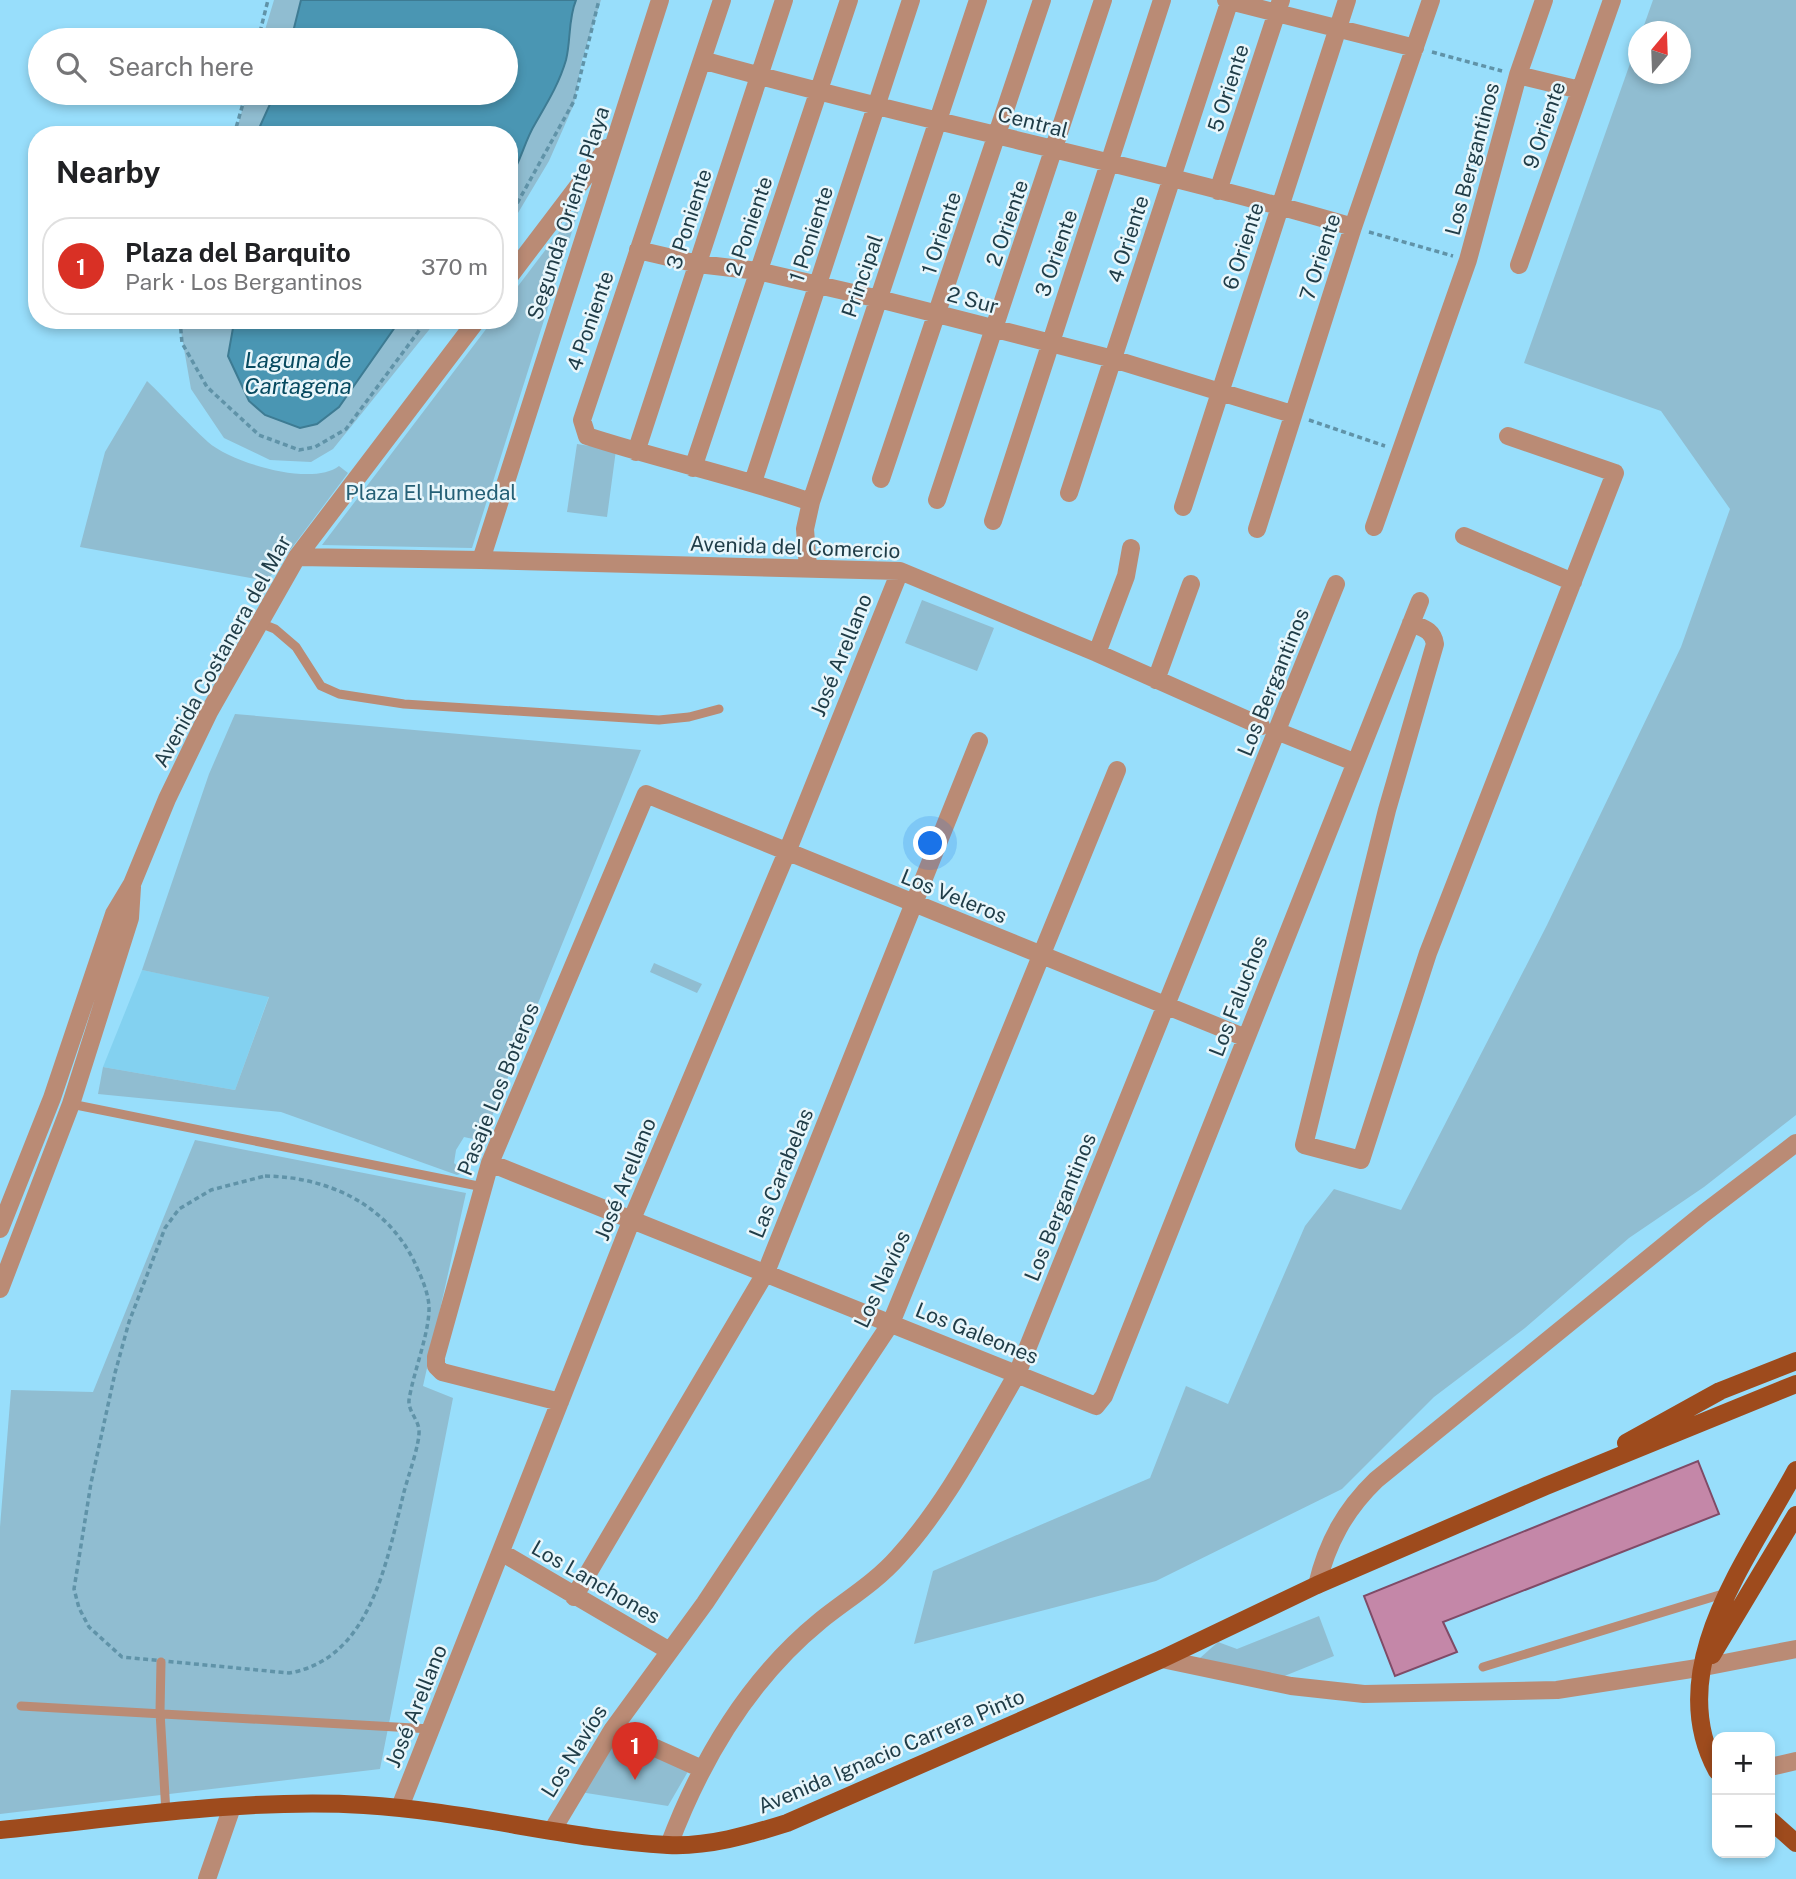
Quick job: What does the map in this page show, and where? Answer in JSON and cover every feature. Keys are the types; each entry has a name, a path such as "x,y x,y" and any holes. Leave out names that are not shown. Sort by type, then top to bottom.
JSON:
{"main road":[{"name":"Avenida Ignacio Carrera Pinto","path":"1546,1486 1720,1391 1796,1361"},
{"name":"Avenida Ignacio Carrera Pinto","path":"0,1830 232,1807 320,1804 400,1807 669,1845 726,1839 787,1823 1162,1659 1317,1585 1546,1486 1796,1384"},
{"path":"1712,1758 1701,1729 1699,1696 1717,1611 1794,1477"},
{"path":"1704,1667 1796,1515"},
{"path":"1726,1592 1743,1602"},
{"path":"1775,1824 1796,1843"}],"street":[{"name":"Segunda Oriente Playa","path":"481,561 660,0"},
{"name":"4 Poniente","path":"722,0 582,420 587,436 693,468 753,482 811,502"},
{"name":"3 Poniente","path":"636,452 784,0"},
{"name":"2 Poniente","path":"693,468 849,0"},
{"name":"1 Poniente","path":"753,482 911,0"},
{"name":"Principal","path":"808,569 805,529 811,502 978,0"},
{"name":"1 Oriente","path":"881,479 939,314 1042,0"},
{"name":"2 Oriente","path":"937,500 1103,0"},
{"name":"3 Oriente","path":"993,521 1163,0"},
{"path":"1229,0 1279,6 1338,28 1415,48"},
{"name":"4 Oriente","path":"1069,493 1229,0"},
{"name":"6 Oriente","path":"1183,507 1347,0"},
{"name":"7 Oriente","path":"1257,529 1353,227 1431,0"},
{"name":"Los Bergantinos","path":"1374,527 1468,260 1518,75 1544,0"},
{"name":"9 Oriente","path":"1519,265 1612,0"},
{"name":"5 Oriente","path":"1219,191 1279,6"},
{"name":"Central","path":"702,60 996,137 1279,205 1353,227"},
{"path":"1518,75 1580,90"},
{"path":"518,266 616,137"},
{"name":"2 Sur","path":"638,250 698,264 758,271 939,314 1113,359 1292,414"},
{"name":"Avenida Costanera del Mar","path":"0,1230 52,1098 114,914 132,884 186,757 297,557 470,329"},
{"path":"1411,623 1434,635 1435,644 1387,810 1304,1145 1360,1160 1428,953 1615,473 1508,436"},
{"path":"1464,536 1573,582"},
{"path":"1097,653 1126,576 1131,548"},
{"name":"Avenida del Comercio","path":"297,557 900,571 1097,653 1261,726"},
{"name":"José Arellano","path":"400,1807 632,1219 787,852 900,571"},
{"path":"1156,680 1191,584"},
{"name":"Los Bergantinos","path":"669,1845 702,1769 729,1723 767,1674 820,1621 872,1582 918,1535 950,1489 1017,1374 1279,732 1336,584"},
{"name":"Los Faluchos","path":"1096,1406 1104,1396 1420,601"},
{"path":"1279,732 1354,762"},
{"name":"Las Carabelas","path":"574,1597 766,1272 979,741"},
{"name":"Los Navíos","path":"553,1829 613,1729 668,1650 705,1603 891,1323 1117,770"},
{"name":"Los Veleros","path":"646,794 1247,1038"},
{"name":"Pasaje Los Boteros","path":"560,1402 442,1372 436,1366 489,1163 646,794"},
{"name":"Avenida Costanera del Mar","path":"0,1289 71,1104 130,918 132,884"},
{"path":"1317,1585 1337,1528 1354,1503 1376,1480 1703,1214 1796,1143"},
{"name":"Los Galeones","path":"489,1163 1096,1406"},
{"name":"Los Lanchones","path":"501,1552 668,1650"},
{"path":"1162,1659 1279,1684 1364,1694 1557,1690 1704,1667 1796,1649"},
{"path":"613,1729 702,1769"},
{"path":"1775,1766 1796,1761"},
{"path":"207,1879 232,1807"}],"lane":[{"path":"260,623 275,629 296,647 321,686 359,698 404,704 659,720 690,717 719,709"},
{"path":"71,1104 483,1187"},
{"path":"1483,1667 1726,1592"},
{"path":"161,1662 160,1712 166,1813"},
{"path":"21,1706 431,1729"}],"path":[{"path":"261,28 268,0"},
{"path":"518,202 574,101 598,0"},
{"path":"1415,48 1518,75"},
{"path":"237,126 243,105"},
{"path":"1353,227 1468,260"},
{"path":"181,329 182,343 206,387 259,435 299,450 315,447 346,429 420,329"},
{"path":"1292,414 1400,452"},
{"path":"284,1176 321,1183 356,1198 399,1237 418,1270 429,1307 408,1404 419,1430 384,1573 370,1606 351,1633 331,1655 309,1668 289,1673 161,1662 122,1657 89,1627 79,1608 74,1589 91,1483 130,1322 165,1228 186,1204 211,1190 247,1179 284,1176"}],"shaded area":[{"path":"142,970 269,996 235,1090 103,1067"}],"green space":[{"path":"274,0 601,0 582,60 574,104 549,161 518,213 518,126 238,126 244,105 518,105 518,28 266,28"},
{"path":"1653,0 1796,0 1796,1115 1704,1187 1629,1238 1525,1328 1434,1397 1342,1489 1156,1581 914,1644 933,1571 1150,1478 1186,1386 1228,1404 1305,1226 1334,1189 1401,1210 1547,925 1681,647 1730,509 1661,411 1524,363 1628,69 1628,84 1691,84 1691,21 1646,21"},
{"name":"Plaza El Humedal","path":"581,203 472,548 322,545 486,329 518,329 518,286"},
{"path":"181,329 430,329 333,449 311,462 270,460 224,438 191,389"},
{"path":"147,381 208,442 235,458 272,470 292,473 327,472 339,466 348,473 267,581 80,547 105,452"},
{"path":"577,444 616,450 607,517 567,512"},
{"path":"922,600 994,628 977,671 905,643"},
{"path":"235,714 641,750 482,1141 464,1137 456,1150 454,1163 465,1172 457,1175 281,1112 98,1094 103,1067 235,1090 269,997 142,970 209,774"},
{"path":"654,963 702,984 697,993 650,972"},
{"path":"195,1140 466,1193 423,1386 453,1398 380,1769 0,1814 0,1527 11,1390 93,1392"},
{"path":"1319,1616 1334,1656 1277,1679 1200,1658 1218,1642 1237,1649"},
{"path":"615,1735 690,1768 668,1806 580,1792"}],"water":[{"path":"301,0 576,0 563,69 531,131 518,164 518,126 260,126 270,105 518,105 518,28 294,28"},
{"name":"Laguna de Cartagena","path":"233,329 394,329 339,407 317,424 300,428 265,415 249,401 228,356"}],"building":[{"path":"1698,1461 1719,1514 1443,1622 1457,1652 1395,1676 1364,1596"}],"place":[{"name":"Plaza del Barquito","path":"635,1780"}]}
